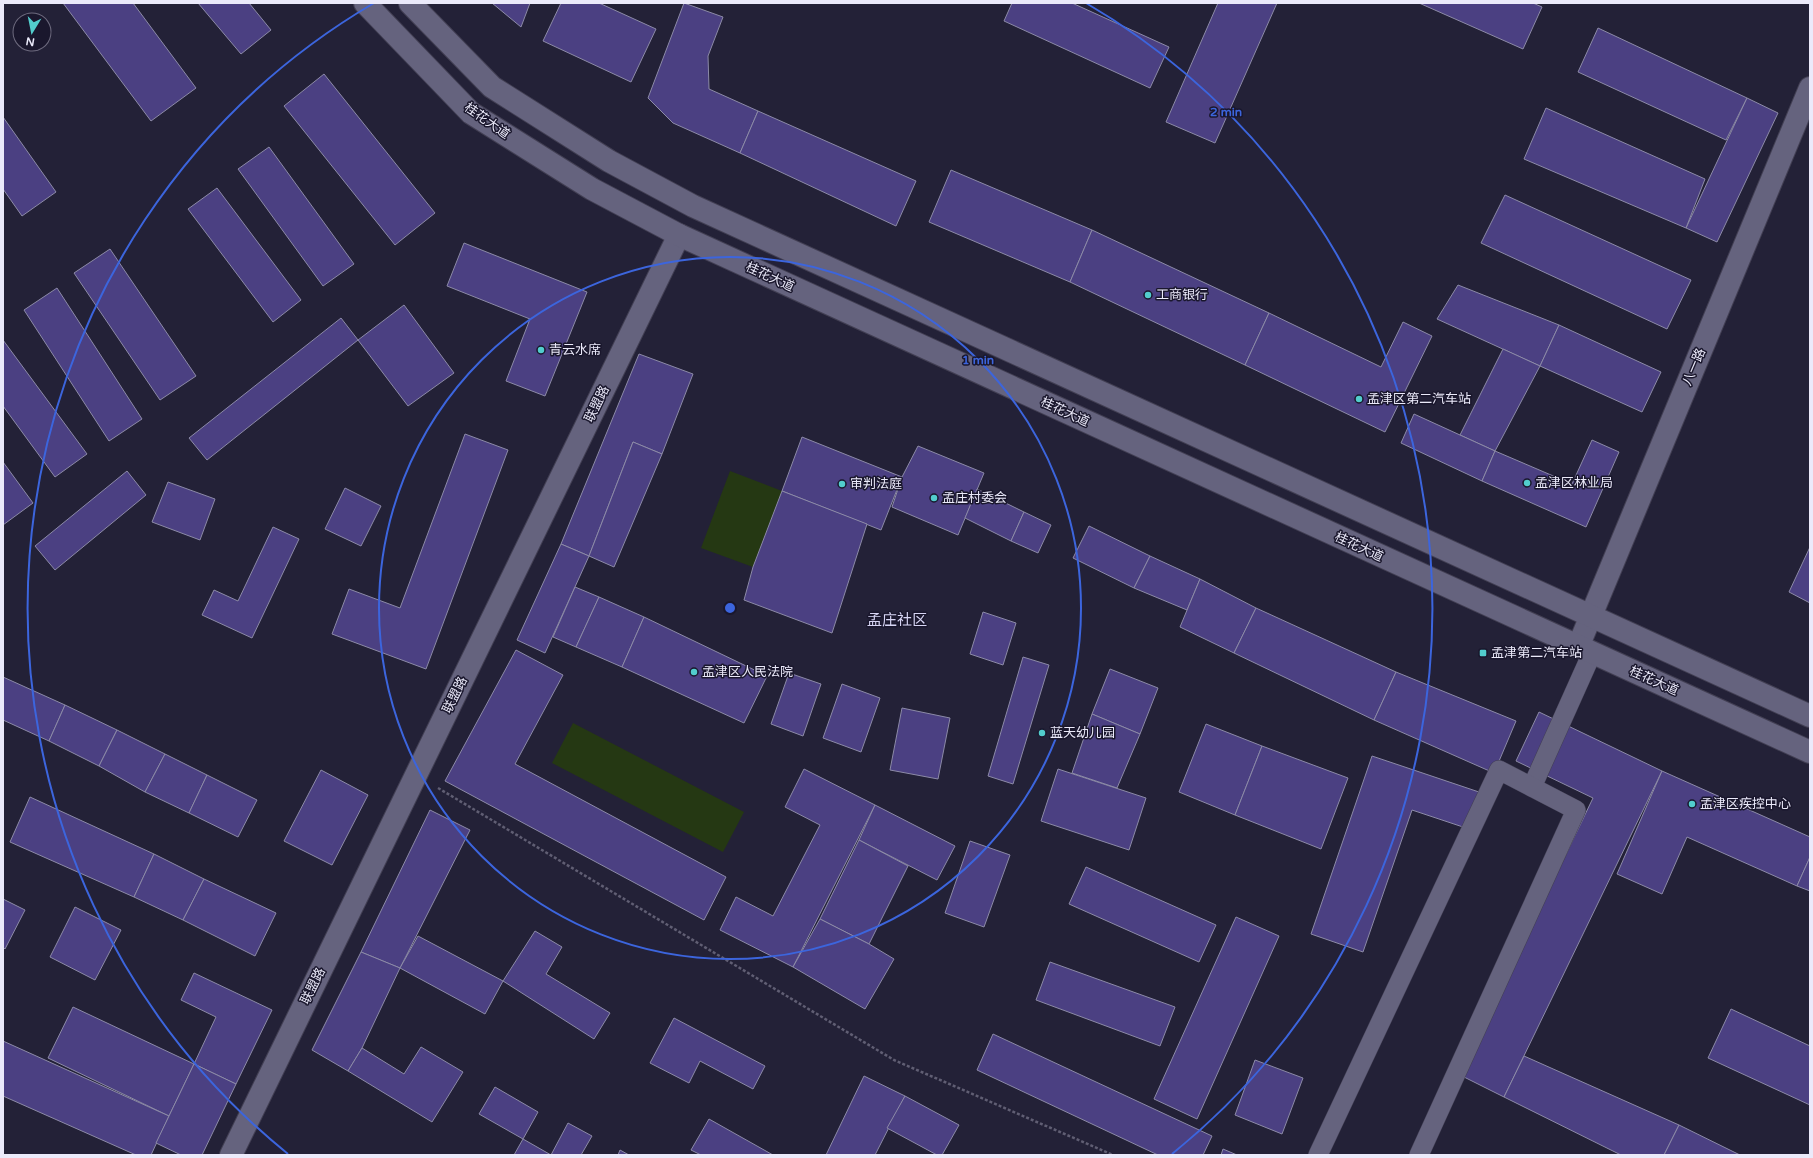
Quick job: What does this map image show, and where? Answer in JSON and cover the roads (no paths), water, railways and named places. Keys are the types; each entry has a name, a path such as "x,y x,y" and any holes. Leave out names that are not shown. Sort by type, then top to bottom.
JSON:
{"main road":[{"name":"桂花大道","path":"364,3 471,113 592,189 679,236 1810,752"},
{"path":"410,3 492,87 609,161 694,206 1810,716"},
{"name":"八一路","path":"1585,650 1591,616 1810,88"},
{"name":"联盟路","path":"231,1155 679,236"}],"street":[{"path":"1532,787 1585,650"},
{"path":"1318,1155 1499,770 1576,810 1419,1155"}],"place":[{"name":"工商银行","path":"1148,295"},
{"name":"青云水席","path":"541,350"},
{"name":"孟津区第二汽车站","path":"1359,399"},
{"name":"孟津区林业局","path":"1527,483"},
{"name":"审判法庭","path":"842,484"},
{"name":"孟庄村委会","path":"934,498"},
{"name":"孟津第二汽车站","path":"1483,653"},
{"name":"孟津区人民法院","path":"694,672"},
{"name":"蓝天幼儿园","path":"1042,733"},
{"name":"孟津区疾控中心","path":"1692,804"}],"district":[{"name":"孟庄社区","path":"897,620"}]}
